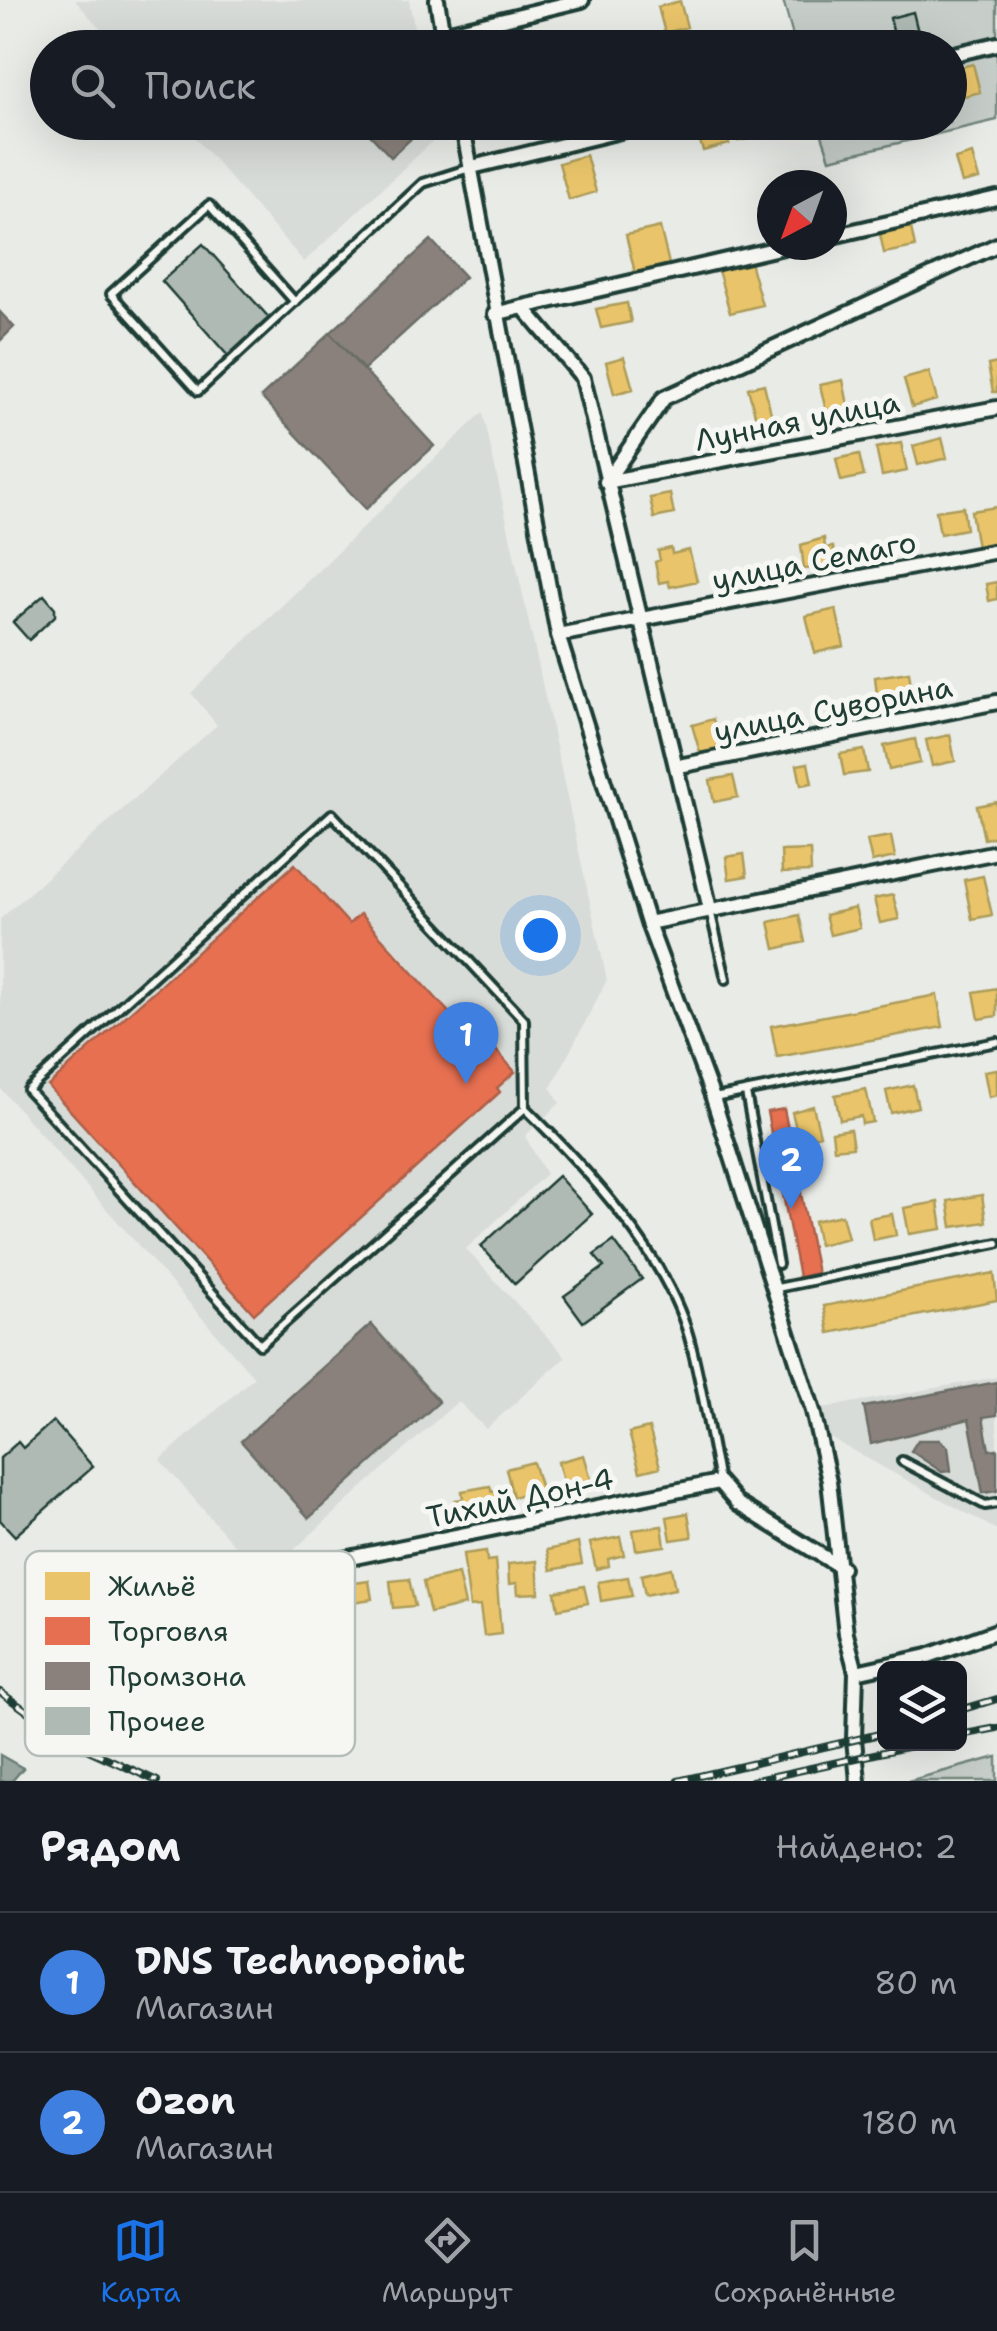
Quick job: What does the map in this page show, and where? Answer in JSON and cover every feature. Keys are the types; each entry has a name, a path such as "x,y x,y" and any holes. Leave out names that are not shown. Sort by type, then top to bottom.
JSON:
{"street":[{"path":"437,0 442,30"},
{"path":"481,30 582,0"},
{"path":"967,51 997,44"},
{"path":"466,140 495,314 558,635 648,923 713,1098 818,1410 842,1568 846,1634 856,1672 858,1781"},
{"path":"472,167 583,140"},
{"path":"847,233 997,198"},
{"path":"606,482 664,398 997,245"},
{"path":"495,314 757,253"},
{"path":"523,307 582,378 679,766 710,909"},
{"name":"Лунная улица","path":"606,482 997,408"},
{"name":"улица Семаго","path":"558,635 997,551"},
{"name":"улица Суворина","path":"679,766 997,702"},
{"path":"648,923 997,852"},
{"path":"720,1482 738,1504 842,1568"},
{"name":"Тихий Дон-4","path":"355,1557 720,1482"},
{"path":"856,1672 928,1656 997,1632"}],"lane":[{"path":"295,302 209,205 111,294 198,391 295,302 423,183 472,167"},
{"path":"524,1108 260,1345 28,1090 332,814 524,1020 524,1108 590,1172 651,1258 688,1334 720,1482"},
{"path":"710,909 726,979"},
{"path":"713,1098 997,1042"},
{"path":"746,1093 778,1264"},
{"path":"777,1288 997,1244"},
{"path":"902,1460 985,1506 997,1503"}],"shaded area":[{"path":"75,0 409,0 415,30 101,30"},
{"path":"783,0 997,0 997,120 967,127 967,30 791,30"},
{"path":"197,140 434,140 304,262"},
{"path":"824,140 911,140 830,159"},
{"path":"483,412 607,980 551,1088 560,1103 525,1136 546,1174 466,1249 566,1357 486,1429 458,1401 293,1551 239,1551 160,1460 254,1377 0,1088 0,919 217,725 191,693"},
{"path":"997,1377 997,1530 828,1437 822,1408"},
{"path":"0,1755 23,1768 12,1781 0,1781"},
{"path":"997,1757 997,1781 908,1781"}],"building: Жильё":[{"path":"680,1 687,27 664,30 658,7"},
{"path":"973,64 980,92 967,95 967,66"},
{"path":"700,140 728,140 729,144 703,151"},
{"path":"972,154 979,179 962,183 955,159"},
{"path":"586,155 596,192 569,200 559,163"},
{"path":"910,223 915,247 884,253 879,229"},
{"path":"660,227 669,264 635,273 626,235"},
{"path":"750,262 762,305 730,313 718,270"},
{"path":"627,303 631,322 601,328 596,309"},
{"path":"624,357 633,389 614,394 606,362"},
{"path":"997,363 997,392 993,392 988,365"},
{"path":"929,372 937,400 912,407 904,379"},
{"path":"843,380 849,410 827,415 820,385"},
{"path":"764,384 775,430 760,434 748,388"},
{"path":"942,438 947,458 918,465 913,446"},
{"path":"901,443 907,471 882,476 876,448"},
{"path":"859,454 864,476 841,481 836,459"},
{"path":"670,494 674,514 654,518 650,498"},
{"path":"963,507 966,529 940,534 936,511"},
{"path":"997,507 997,544 977,548 971,511"},
{"path":"824,538 825,548 833,547 838,574 817,577 816,568 804,569 801,545"},
{"path":"671,548 672,554 689,550 697,581 670,587 668,581 659,583 655,562 660,560 658,551"},
{"path":"997,582 997,599 989,601 986,584"},
{"path":"836,609 844,646 815,653 806,616"},
{"path":"909,672 913,699 878,704 875,677"},
{"path":"713,719 721,751 701,756 692,725"},
{"path":"950,735 955,761 932,766 926,740"},
{"path":"915,739 920,763 889,770 884,746"},
{"path":"864,750 868,772 844,775 840,754"},
{"path":"808,763 812,783 801,785 797,765"},
{"path":"733,776 738,797 714,802 710,780"},
{"path":"997,802 997,836 984,839 977,806"},
{"path":"891,836 895,857 872,862 867,840"},
{"path":"810,850 811,872 782,873 781,851"},
{"path":"744,854 747,876 729,879 726,857"},
{"path":"983,876 992,915 972,919 964,880"},
{"path":"893,895 899,919 880,923 874,899"},
{"path":"855,908 860,928 830,935 825,915"},
{"path":"799,915 805,942 775,949 769,922"},
{"path":"997,988 997,1016 979,1019 974,992"},
{"path":"937,995 943,1027 777,1057 771,1026"},
{"path":"997,1069 997,1095 989,1097 984,1071"},
{"path":"913,1085 918,1107 891,1113 886,1091"},
{"path":"866,1089 873,1122 862,1124 861,1116 840,1120 835,1095"},
{"path":"813,1106 820,1135 799,1140 792,1112"},
{"path":"850,1129 853,1147 834,1149 832,1132"},
{"path":"982,1195 986,1222 952,1227 948,1201"},
{"path":"938,1202 942,1229 909,1234 904,1208"},
{"path":"892,1214 896,1235 873,1240 869,1218"},
{"path":"842,1215 848,1238 819,1245 814,1221"},
{"path":"994,1273 997,1300 829,1333 824,1306"},
{"path":"649,1428 660,1467 640,1472 629,1433"},
{"path":"584,1455 593,1486 566,1493 558,1462"},
{"path":"533,1462 541,1489 513,1497 506,1469"},
{"path":"490,1486 492,1492 496,1491 500,1512 458,1520 455,1500 463,1499 462,1491"},
{"path":"688,1513 692,1537 671,1540 667,1517"},
{"path":"662,1526 665,1546 636,1550 633,1530"},
{"path":"620,1537 624,1555 608,1559 609,1566 596,1569 590,1543"},
{"path":"578,1543 582,1564 551,1570 547,1550"},
{"path":"486,1551 487,1561 495,1560 501,1634 484,1636 480,1606 470,1607 463,1554"},
{"path":"537,1561 539,1593 518,1594 517,1583 509,1584 508,1564"},
{"path":"671,1568 675,1589 645,1595 641,1575"},
{"path":"458,1574 465,1605 430,1613 423,1582"},
{"path":"628,1577 632,1596 601,1601 598,1582"},
{"path":"409,1579 415,1606 393,1608 390,1581"},
{"path":"369,1581 372,1599 355,1602 355,1583"},
{"path":"584,1586 588,1603 558,1609 555,1592"}],"building: Торговля":[{"path":"295,864 349,924 360,914 482,1049 489,1042 515,1072 497,1088 500,1092 254,1314 48,1086"},
{"path":"784,1109 817,1273 799,1277 767,1112"}],"building: Промзона":[{"path":"375,140 410,140 391,157"},
{"path":"431,240 465,277 363,370 330,333"},
{"path":"0,312 14,327 0,341"},
{"path":"330,333 434,446 366,509 261,397"},
{"path":"371,1324 439,1402 309,1518 241,1441"},
{"path":"997,1382 997,1415 983,1417 989,1450 997,1449 997,1491 983,1493 969,1419 871,1444 864,1407"},
{"path":"918,1440 939,1440 948,1447 951,1471 942,1472 911,1451"}],"building: Прочее":[{"path":"913,12 918,30 893,30 890,18"},
{"path":"203,244 271,320 229,357 162,281"},
{"path":"44,595 55,608 55,616 29,640 13,622"},
{"path":"558,1176 592,1214 515,1284 481,1246"},
{"path":"614,1241 642,1279 583,1322 564,1296 604,1267 594,1255"},
{"path":"53,1421 93,1467 15,1536 0,1520 0,1458 18,1442 23,1448"}],"railway":[{"path":"0,1692 25,1710"},
{"path":"967,1708 997,1699"},
{"path":"967,1734 997,1728"},
{"path":"678,1781 877,1735"},
{"path":"752,1781 888,1751"},
{"path":"102,1756 157,1781"}],"place":[{"name":"DNS Technopoint","path":"466,1084"},
{"name":"Ozon","path":"791,1209"}]}
